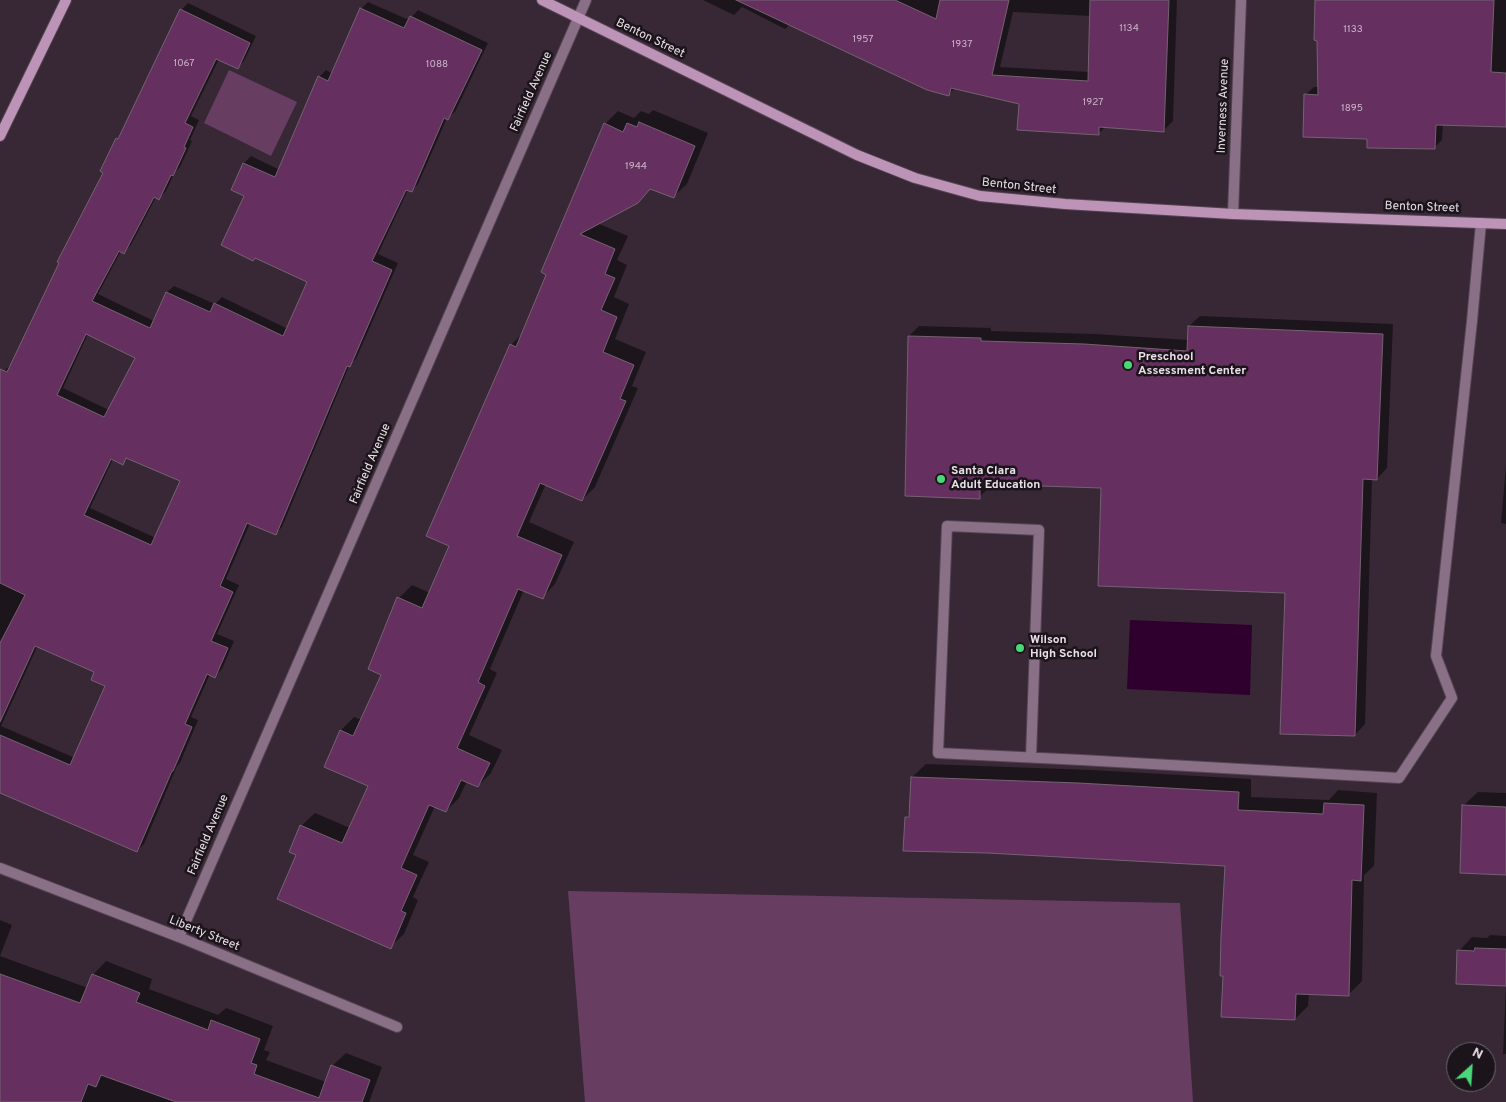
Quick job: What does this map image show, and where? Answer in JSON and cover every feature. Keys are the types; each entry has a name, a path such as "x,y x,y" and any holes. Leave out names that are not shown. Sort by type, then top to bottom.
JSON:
{"main road":[{"path":"0,136 66,0"},
{"name":"Benton Street","path":"542,0 857,156 915,178 980,196 1064,204 1232,214 1506,224"}],"street":[{"name":"Fairfield Avenue","path":"179,937 586,0"},
{"name":"Inverness Avenue","path":"1232,214 1241,0"},
{"path":"1031,757 1039,530 947,526 938,753 1399,778 1452,698 1436,656 1472,322 1480,223"},
{"name":"Liberty Street","path":"0,868 179,937 397,1026"}],"shaded area":[{"path":"229,70 297,102 271,156 204,123"},
{"path":"1130,620 1252,625 1250,695 1127,689"},
{"path":"568,891 1180,903 1193,1102 585,1102"}],"building":[{"path":"736,0 895,0 936,19 940,0 1009,0 992,75 1088,81 1090,0 1169,0 1164,132 1099,127 1099,135 1017,130 1019,104 951,88 949,96 927,90"},
{"path":"1315,0 1494,0 1491,72 1506,73 1506,127 1436,125 1435,149 1367,148 1367,139 1303,137 1304,94 1318,95 1317,41 1314,40"},
{"path":"360,8 404,28 410,16 482,50 448,120 444,118 412,192 406,190 372,261 392,270 350,367 347,366 276,535 247,523 220,586 233,592 211,641 228,648 215,678 207,674 185,724 192,727 137,852 0,793 0,735 70,765 105,686 91,680 94,672 35,646 0,722 0,643 25,595 0,583 0,369 7,372 59,263 57,262 103,173 100,171 116,138 118,139 180,9 250,43 238,69 216,59 185,123 193,127 173,176 171,175 159,200 154,197 124,254 119,251 92,301 150,328 166,292 210,312 214,303 283,336 307,282 255,258 253,261 221,245 244,196 231,190 243,163 275,177 318,76 328,81","holes":["86,334 135,358 104,417 57,395","126,458 180,481 151,545 84,515 111,459 123,465"]},
{"path":"639,122 695,146 674,198 650,189 638,203 580,234 615,249 605,274 615,278 601,310 617,317 603,352 634,365 620,399 626,401 582,501 540,483 517,536 562,555 543,599 518,589 478,682 485,686 457,748 490,763 478,787 461,780 446,812 429,805 401,868 417,875 401,911 406,913 391,949 277,899 296,855 289,852 300,825 342,843 368,786 324,767 340,730 353,736 381,675 368,669 397,597 422,608 449,546 426,536 510,344 516,347 546,275 541,272 604,123 623,132 627,123 637,127"},
{"path":"1188,326 1383,334 1377,480 1363,479 1355,736 1280,734 1285,593 1098,586 1101,488 980,484 980,499 905,496 908,336 981,338 981,341 1084,344 1187,351"},
{"path":"911,777 1078,783 1239,792 1238,810 1323,814 1324,803 1364,805 1361,881 1352,880 1349,996 1296,994 1295,1020 1221,1017 1223,976 1220,976 1221,936 1225,866 987,853 903,851 905,817 909,817"},
{"path":"1462,805 1506,807 1506,875 1460,873"},
{"path":"1475,948 1506,949 1506,986 1456,984 1457,950 1474,951"},
{"path":"0,974 80,1003 92,974 140,993 136,1002 208,1030 211,1020 260,1039 251,1063 257,1065 254,1074 319,1098 331,1065 370,1080 362,1102 176,1102 101,1075 96,1087 88,1084 81,1102 0,1102"}],"place":[{"name":"Preschool Assessment Center","path":"1128,365"},
{"name":"Santa Clara Adult Education","path":"941,479"},
{"name":"Wilson High School","path":"1020,648"}]}
